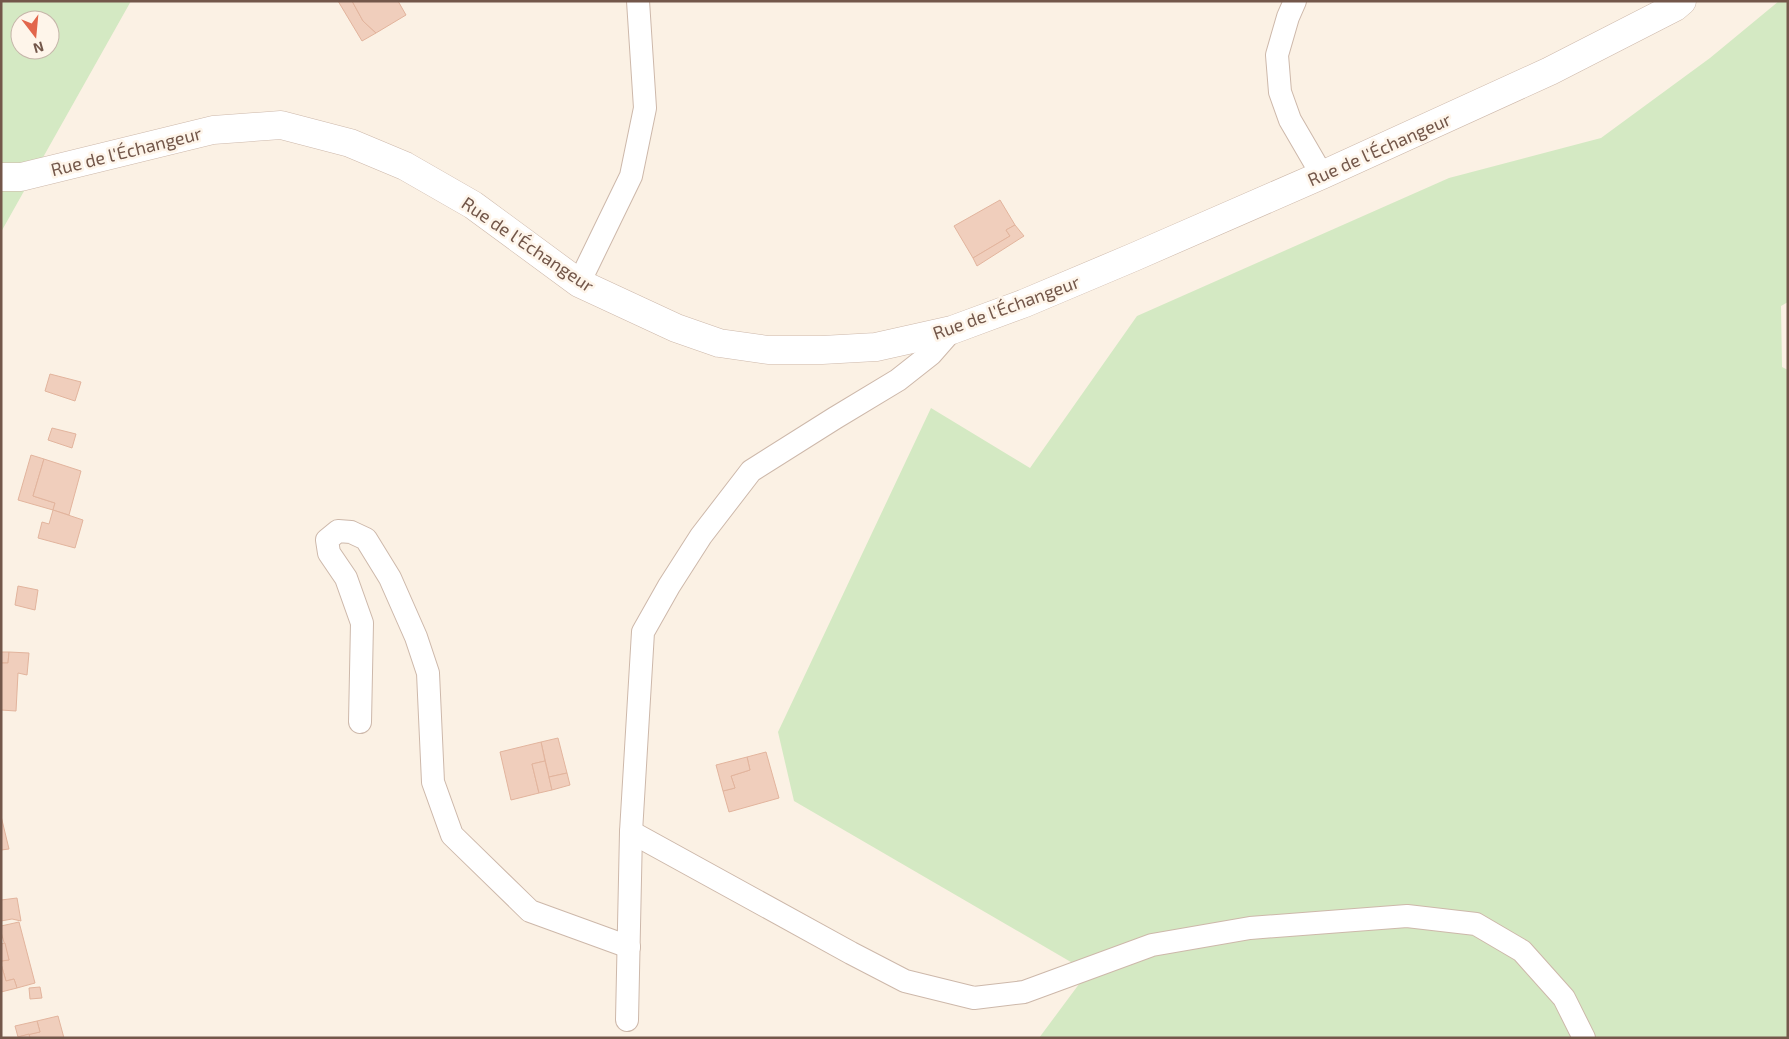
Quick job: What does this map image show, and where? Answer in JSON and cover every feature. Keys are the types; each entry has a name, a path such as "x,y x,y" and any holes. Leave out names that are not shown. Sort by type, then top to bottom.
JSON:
{"street":[{"path":"580,283 631,176 645,108 638,1"},
{"path":"1295,1 1288,17 1277,55 1280,92 1290,120 1322,175"},
{"name":"Rue de l'Échangeur","path":"1,177 21,177 214,130 281,125 350,143 405,166 473,206 580,283 676,328 719,343 768,350 876,347 952,330 1044,295 1322,175 1550,71 1675,7 1682,1"},
{"path":"627,1020 631,832 643,632 695,544 751,471 898,380 930,354 952,330"},
{"path":"360,722 362,623 346,578 329,554 327,540 338,531 351,532 366,539 390,578 416,637 428,673 433,782 452,835 530,911 629,946"},
{"path":"631,832 905,981 974,998 1024,992 1152,945 1250,928 1407,916 1476,924 1522,951 1564,998 1584,1038"}],"green space":[{"path":"1,1 131,1 1,232"},
{"path":"1779,1 1788,1 1788,302 1781,306 1782,367 1788,370 1788,1038 1039,1038 1088,972 794,801 778,732 931,408 1030,468 1137,316 1449,178 1601,138 1710,58"}],"building":[{"path":"338,1 352,1 363,21 376,33 362,41"},
{"path":"352,1 398,1 406,15 376,33 363,21"},
{"path":"1000,200 1015,225 1006,230 1010,236 973,258 954,226"},
{"path":"1015,225 1024,236 977,266 973,258 1010,236 1006,230"},
{"path":"50,374 81,382 75,401 45,391"},
{"path":"52,428 76,434 72,448 48,440"},
{"path":"31,455 44,459 33,496 55,503 53,510 18,500"},
{"path":"44,459 81,471 69,515 53,510 55,503 33,496"},
{"path":"53,510 83,520 75,548 38,538 42,522 49,524"},
{"path":"18,586 38,590 35,610 15,605"},
{"path":"1,652 9,652 8,663 1,663"},
{"path":"9,652 29,653 27,675 18,673 16,711 1,710 1,663 8,663"},
{"path":"558,738 567,773 549,777 541,742"},
{"path":"541,742 545,761 532,764 539,793 511,800 500,752"},
{"path":"766,752 779,798 729,812 723,791 735,788 731,776 750,770 747,757"},
{"path":"747,757 750,770 731,776 735,788 723,791 716,765"},
{"path":"545,761 552,790 539,793 532,764"},
{"path":"567,773 570,785 552,790 549,777"},
{"path":"1,816 9,849 1,850"},
{"path":"17,898 21,921 12,919 1,921 1,900"},
{"path":"19,922 35,983 17,988 14,979 6,981 1,964 1,961 9,960 1,926"},
{"path":"5,943 9,960 1,961 1,944"},
{"path":"1,964 6,981 14,979 17,988 1,992"},
{"path":"40,987 42,998 30,999 29,988"},
{"path":"58,1016 64,1038 30,1038 29,1034 40,1032 37,1021"},
{"path":"37,1021 40,1032 18,1037 15,1026"},
{"path":"29,1034 30,1038 18,1038 18,1037"}]}
